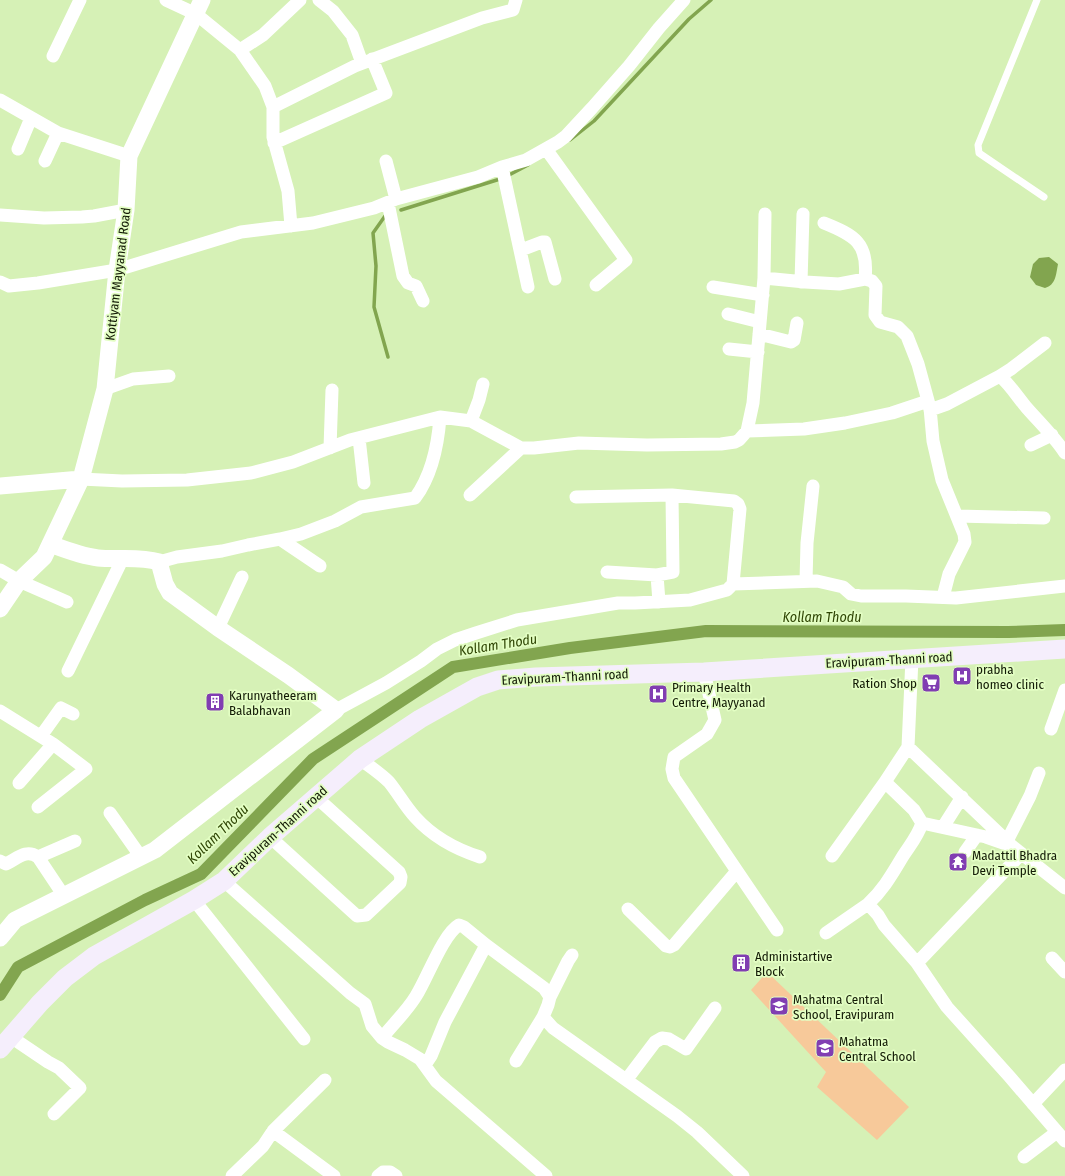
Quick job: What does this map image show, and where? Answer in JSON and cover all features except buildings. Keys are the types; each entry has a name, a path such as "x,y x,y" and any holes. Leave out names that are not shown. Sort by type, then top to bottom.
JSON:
{"main road":[{"name":"Eravipuram-Thanni road","path":"6,1043 40,1003 64,978 94,956 194,900 224,881 270,837 360,759 420,719 477,687 498,680 704,672 1065,649"}],"street":[{"path":"53,56 80,0"},
{"path":"166,0 199,7 240,50 265,86 273,107 272,127 274,143 288,191 291,226"},
{"path":"240,50 264,35 300,0"},
{"path":"274,143 386,93 352,35 333,11 319,0"},
{"path":"273,107 367,61 482,18 513,10 516,0"},
{"path":"0,282 9,286 117,270 241,232 313,223 478,177 502,167 526,160 566,136 629,66 658,28 684,0"},
{"name":"Kottiyam Mayyanad Road","path":"0,609 20,581 44,557 81,479 105,389 117,270 126,210 130,156 199,7"},
{"path":"0,100 58,133 130,156"},
{"path":"18,149 31,118"},
{"path":"45,161 58,133"},
{"path":"546,149 626,260 596,285"},
{"path":"386,161 404,276 408,283 416,286 423,301"},
{"path":"502,167 528,287"},
{"path":"0,215 44,218 82,217 126,210"},
{"path":"0,486 81,479 122,481 187,480 251,473 293,462 350,440 440,417 471,421 521,448 579,443 647,445 730,444 739,440 747,431 753,403 763,295 765,214"},
{"path":"800,282 803,214"},
{"path":"824,223 850,235 863,249 866,260 865,279"},
{"path":"521,250 545,242 555,279"},
{"path":"764,278 839,284 865,279 872,281 876,286 874,302 875,315 880,322 898,327 907,336 918,364 929,406 932,441 942,480 961,526 965,542 949,574 943,597"},
{"path":"713,287 763,295"},
{"path":"728,314 792,342 794,340 797,323"},
{"path":"747,431 804,429 845,423 929,406 948,404 1000,376 1045,343"},
{"path":"729,349 758,352"},
{"path":"105,389 133,379 169,376"},
{"path":"1000,376 1009,384 1026,407 1059,442 1065,453"},
{"path":"471,421 483,384"},
{"path":"330,448 332,390"},
{"path":"50,544 88,556 144,559 159,562 177,557 222,551 248,544 280,540 335,521 361,507 415,498 423,486 433,457 440,417"},
{"path":"1031,445 1052,435"},
{"path":"359,438 364,483"},
{"path":"470,495 521,448"},
{"path":"806,581 807,543 813,486"},
{"path":"607,572 657,575 673,572 672,495"},
{"path":"0,938 15,920 155,850 336,710 386,683 437,649 455,640 517,620 618,603 690,600 727,590 733,584 740,509 738,504 734,501 672,495 576,497"},
{"path":"957,516 1044,518"},
{"path":"280,540 320,566"},
{"path":"68,671 123,558"},
{"path":"159,562 164,584 170,593 218,628 288,674 336,710"},
{"path":"0,570 20,581 67,602"},
{"path":"657,575 659,602"},
{"path":"218,628 242,577"},
{"path":"733,584 806,581 833,584 843,587 851,594 861,596 943,597 970,597 1065,586"},
{"path":"832,856 908,747 912,658"},
{"path":"704,672 714,720 707,734 674,757 672,769 674,778 778,930"},
{"path":"1050,729 1065,690"},
{"path":"41,736 61,708 73,714"},
{"path":"0,712 41,736 86,769 38,807"},
{"path":"19,783 53,744"},
{"path":"908,747 1013,847 1065,888"},
{"path":"360,759 387,781 414,816 427,828 450,845 480,857"},
{"path":"917,963 1013,847 1039,773"},
{"path":"885,782 914,810 922,823 976,835 1013,847"},
{"path":"270,837 357,916 366,915 400,883 401,877 398,872 316,797"},
{"path":"943,827 962,797"},
{"path":"110,813 141,857"},
{"path":"826,933 868,904 879,894 887,884 915,839 922,823"},
{"path":"965,852 976,835"},
{"path":"38,857 75,840"},
{"path":"0,860 6,864 28,853 38,857 64,896"},
{"path":"628,909 666,946 670,947 674,945 737,871"},
{"path":"224,881 350,993 365,1004 372,1026 382,1038 420,1059 436,1081 546,1176"},
{"path":"194,900 304,1039"},
{"path":"868,904 917,963 947,1007 1061,1137 1024,1157"},
{"path":"382,1038 415,998 445,941 455,927 459,925 464,927 544,988 550,998"},
{"path":"425,1065 431,1056 446,1022 486,945"},
{"path":"516,1062 543,1017 550,998 572,955"},
{"path":"1052,958 1065,972"},
{"path":"626,1080 655,1042 662,1038 669,1039 686,1049 715,1008"},
{"path":"543,1017 559,1033 698,1132 743,1176"},
{"path":"6,1043 59,1068 80,1088 54,1114"},
{"path":"1033,1104 1063,1075"},
{"path":"232,1176 263,1146 273,1131 325,1080"},
{"path":"273,1131 334,1176"},
{"path":"378,1176 383,1172 390,1172 396,1176"}],"lane":[{"path":"1037,0 978,145 980,153 1044,197"}],"shaded area":[{"path":"1049,257 1058,264 1053,282 1049,287 1045,288 1036,285 1030,277 1033,264 1039,258"},
{"path":"767,972 909,1107 877,1140 817,1087 826,1072 751,990"}],"waterway":[{"path":"570,140 594,121 689,19 711,0"},
{"path":"509,175 528,165"},
{"path":"401,210 500,179"},
{"path":"385,216 373,233 376,266 374,307 388,357"},
{"name":"Kollam Thodu","path":"0,995 18,967 145,900 201,874 313,759 453,667 570,648 706,631 1008,632 1065,630"}],"place":[{"name":"prabha homeo clinic","path":"962,676"},
{"name":"Ration Shop","path":"931,683"},
{"name":"Primary Health Centre, Mayyanad","path":"658,694"},
{"name":"Karunyatheeram Balabhavan","path":"215,702"},
{"name":"Madattil Bhadra Devi Temple","path":"958,862"},
{"name":"Administartive Block","path":"741,963"},
{"name":"Mahatma Central School, Eravipuram","path":"779,1006"},
{"name":"Mahatma Central School","path":"825,1048"}]}
